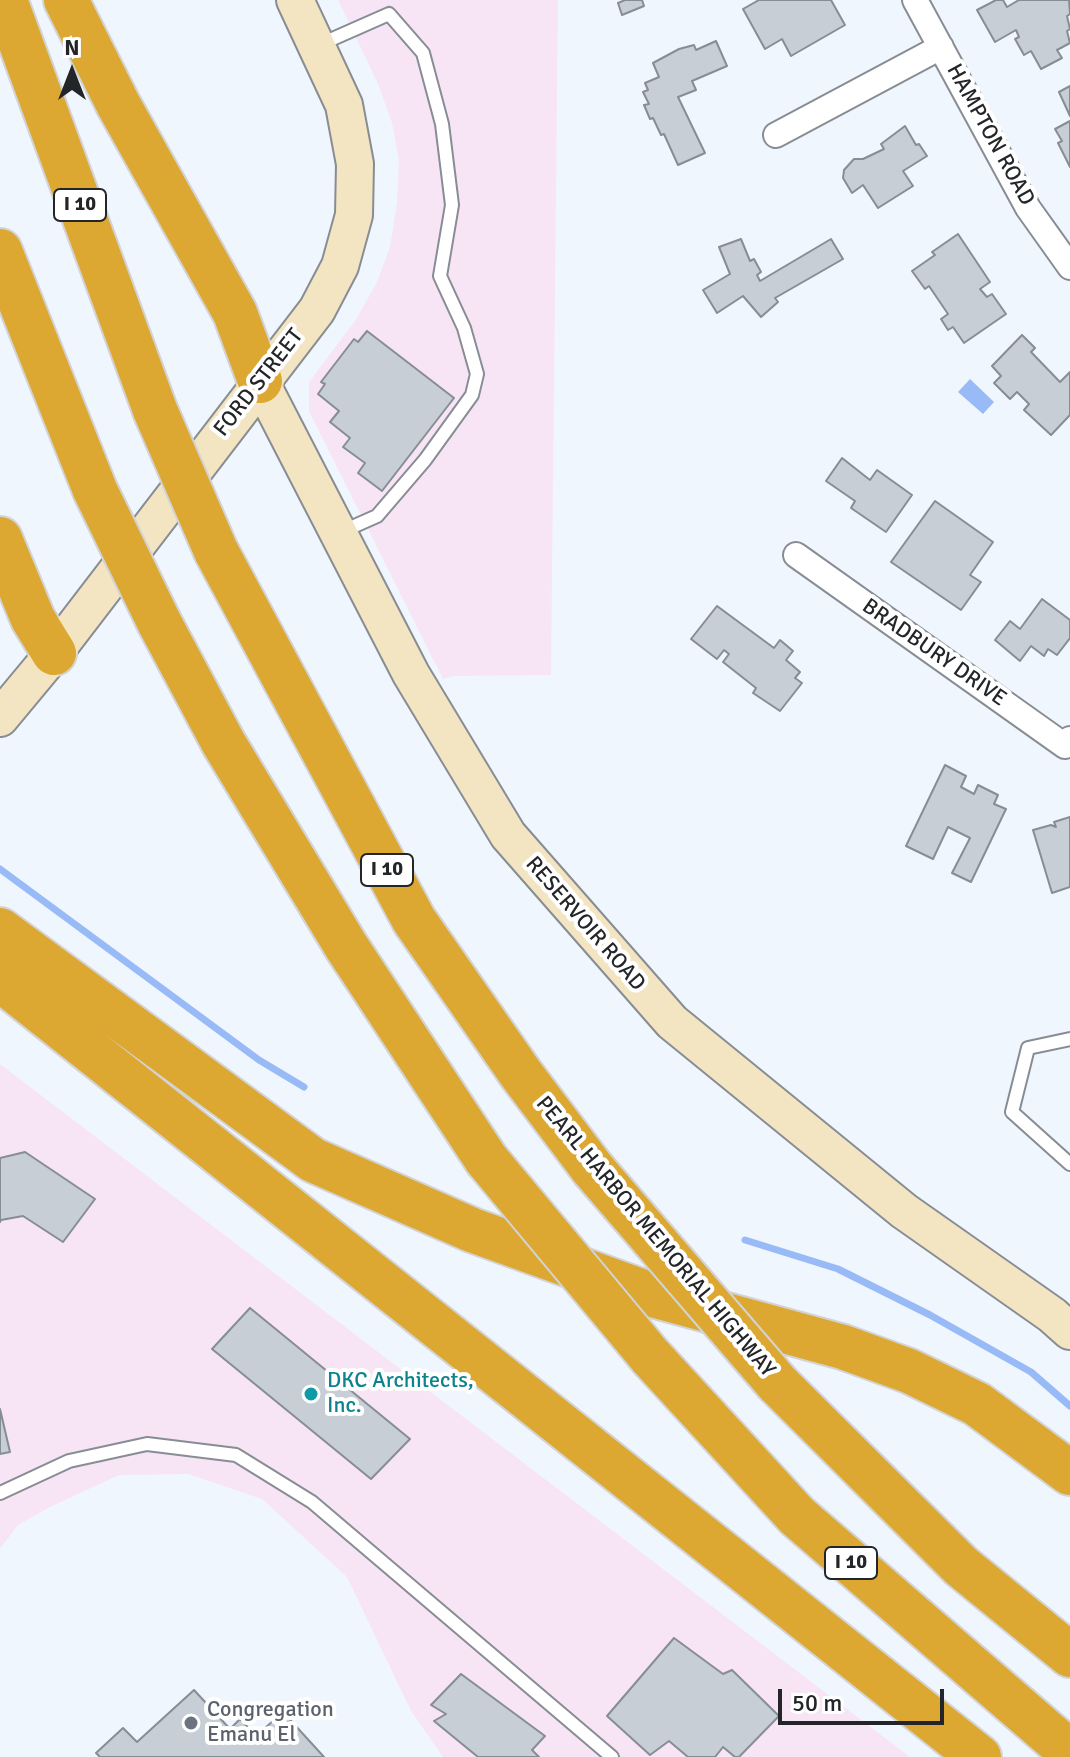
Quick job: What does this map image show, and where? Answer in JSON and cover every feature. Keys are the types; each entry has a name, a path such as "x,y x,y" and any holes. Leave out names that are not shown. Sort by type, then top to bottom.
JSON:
{"highway":[{"name":"PEARL HARBOR MEMORIAL HIGHWAY","path":"5,0 155,410 216,551 414,920 521,1074 592,1168 777,1383 961,1566 1070,1655"},
{"path":"66,0 118,104 235,313 260,381"},
{"name":"I 10","path":"0,251 95,490 159,622 223,742 346,946 486,1159 650,1356 797,1516 1070,1752"},
{"path":"0,539 33,619 54,653"},
{"path":"0,930 313,1160 472,1230 634,1289 843,1347 909,1371 977,1404 1070,1473"},
{"path":"0,979 979,1757"}],"street":[{"name":"FORD STREET","path":"0,718 54,653 317,310 340,266 354,215 355,164 344,105 295,0"},
{"name":"HAMPTON ROAD","path":"915,0 1028,208 1070,267"},
{"path":"776,135 941,47"},
{"name":"RESERVOIR ROAD","path":"260,381 411,674 508,835 672,1022 904,1211 1052,1315 1070,1331"},
{"name":"BRADBURY DRIVE","path":"796,555 1065,746 1070,739"}],"lane":[{"path":"318,46 389,14 423,53 442,124 452,205 440,276 464,328 477,374 472,395 425,460 377,516 339,533"},
{"path":"1070,1039 1028,1048 1012,1112 1070,1164"},
{"path":"0,1493 69,1461 147,1444 236,1455 312,1502 612,1757"}],"shaded area":[{"path":"338,0 558,0 551,675 453,676 443,679 309,411 309,382 355,321 377,282 390,247 397,203 399,161 392,123 378,84"},
{"path":"0,1064 910,1757 443,1757 411,1711 347,1577 262,1499 188,1474 119,1475 18,1525 0,1549"}],"water":[{"path":"970,379 994,402 983,414 958,392"}],"building":[{"path":"642,0 644,6 622,15 618,3"},
{"path":"759,0 831,0 845,25 791,56 782,39 765,49 743,9"},
{"path":"996,0 1003,0 1007,7 1019,0 1069,0 1070,14 1067,16 1070,29 1067,31 1070,43 1057,50 1062,58 1041,69 1031,51 1024,55 1015,39 1019,37 1016,30 995,42 977,10"},
{"path":"716,41 727,66 692,81 696,90 678,97 705,153 678,165 664,134 661,135 644,105 649,104 643,92 648,90 645,83 659,77 653,63 679,49 694,45 696,50"},
{"path":"1070,86 1070,116 1059,92"},
{"path":"1070,121 1070,167 1055,129"},
{"path":"905,126 927,156 903,171 913,186 878,208 863,185 852,193 843,178 844,170 854,159 863,159 884,149 881,144"},
{"path":"958,234 990,282 980,289 987,297 992,294 1006,314 964,343 953,327 948,330 941,319 948,314 929,286 925,289 912,271"},
{"path":"741,239 750,261 754,259 761,272 757,275 760,281 831,239 843,259 775,298 778,302 761,317 743,296 717,313 703,290 730,274 719,247"},
{"path":"367,331 454,398 382,491 358,473 365,463 343,447 350,438 330,422 339,411 318,394 325,384 321,382 354,339 358,342"},
{"path":"1022,335 1035,348 1031,352 1060,382 1070,372 1070,415 1051,435 1024,410 1029,404 1017,392 1010,399 994,383 1001,376 992,366"},
{"path":"842,458 870,480 877,470 912,495 886,532 851,508 855,501 826,481"},
{"path":"935,501 993,542 970,575 981,582 961,610 891,562"},
{"path":"1042,599 1070,620 1070,638 1057,655 1048,649 1044,656 1031,646 1020,661 995,640 1010,621 1020,629"},
{"path":"717,606 774,648 780,640 793,651 786,660 800,672 795,678 802,683 780,711 753,693 756,688 723,662 729,654 724,650 717,659 691,639"},
{"path":"945,765 966,776 961,787 974,794 978,785 998,795 994,804 1006,809 971,882 952,873 970,838 948,827 933,859 906,846"},
{"path":"1070,817 1070,887 1052,893 1033,830 1051,825 1056,827 1054,822"},
{"path":"25,1152 95,1199 63,1242 23,1216 0,1222 0,1158"},
{"name":"DKC Architects, Inc.","path":"250,1308 410,1439 371,1479 212,1349"},
{"path":"0,1409 10,1452 0,1454"},
{"path":"674,1638 723,1674 732,1670 779,1716 739,1757 723,1747 715,1757 688,1757 669,1741 650,1755 607,1716"},
{"path":"461,1674 545,1736 532,1750 539,1757 478,1757 434,1721 446,1714 431,1705"},
{"name":"Congregation Emanu El","path":"194,1690 230,1729 240,1719 256,1736 283,1712 324,1757 100,1757 96,1753 123,1728 137,1742"}],"waterway":[{"path":"0,869 259,1060 304,1087"},
{"path":"745,1240 838,1269 930,1315 1031,1372 1070,1406"}],"place":[{"name":"DKC Architects, Inc.","path":"311,1394"},
{"name":"Congregation Emanu El","path":"191,1723"}]}
